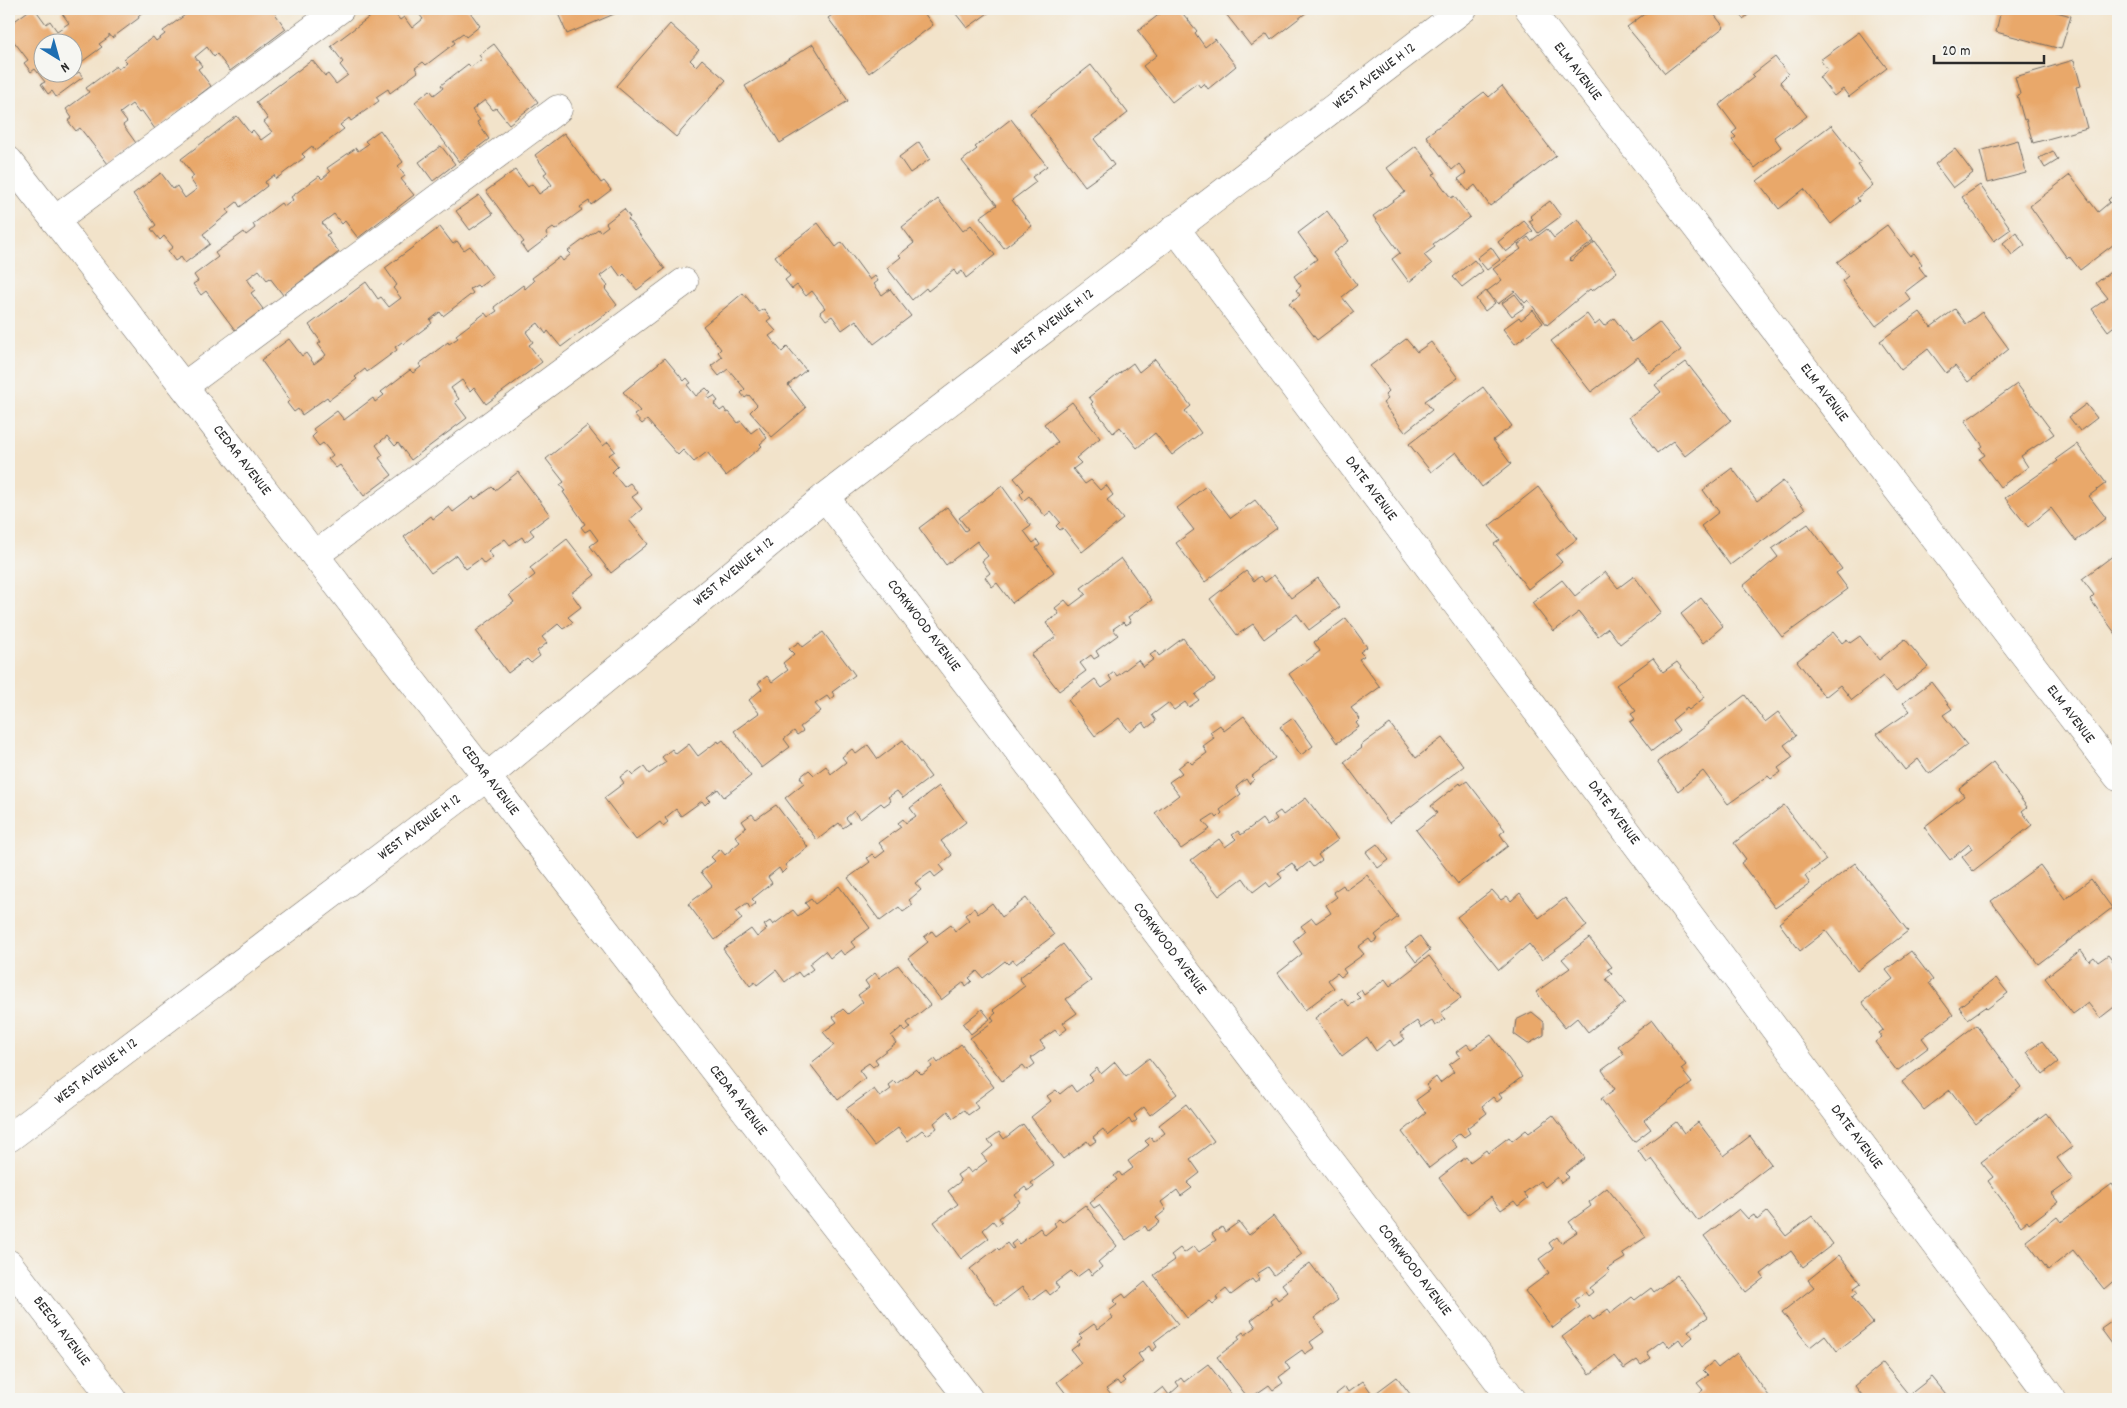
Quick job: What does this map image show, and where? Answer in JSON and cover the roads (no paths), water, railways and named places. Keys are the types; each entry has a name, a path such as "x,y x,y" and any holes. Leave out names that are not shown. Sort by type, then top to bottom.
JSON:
{"street":[{"path":"54,220 340,9"},
{"name":"WEST AVENUE H 12","path":"9,1138 487,777 825,497 1463,9"},
{"name":"ELM AVENUE","path":"1529,9 2118,777"},
{"path":"184,386 558,110"},
{"name":"CEDAR AVENUE","path":"9,161 969,1399"},
{"name":"DATE AVENUE","path":"1175,228 2052,1399"},
{"path":"315,555 684,282"},
{"name":"CORKWOOD AVENUE","path":"825,497 1512,1399"},
{"name":"BEECH AVENUE","path":"9,1264 113,1399"}]}
